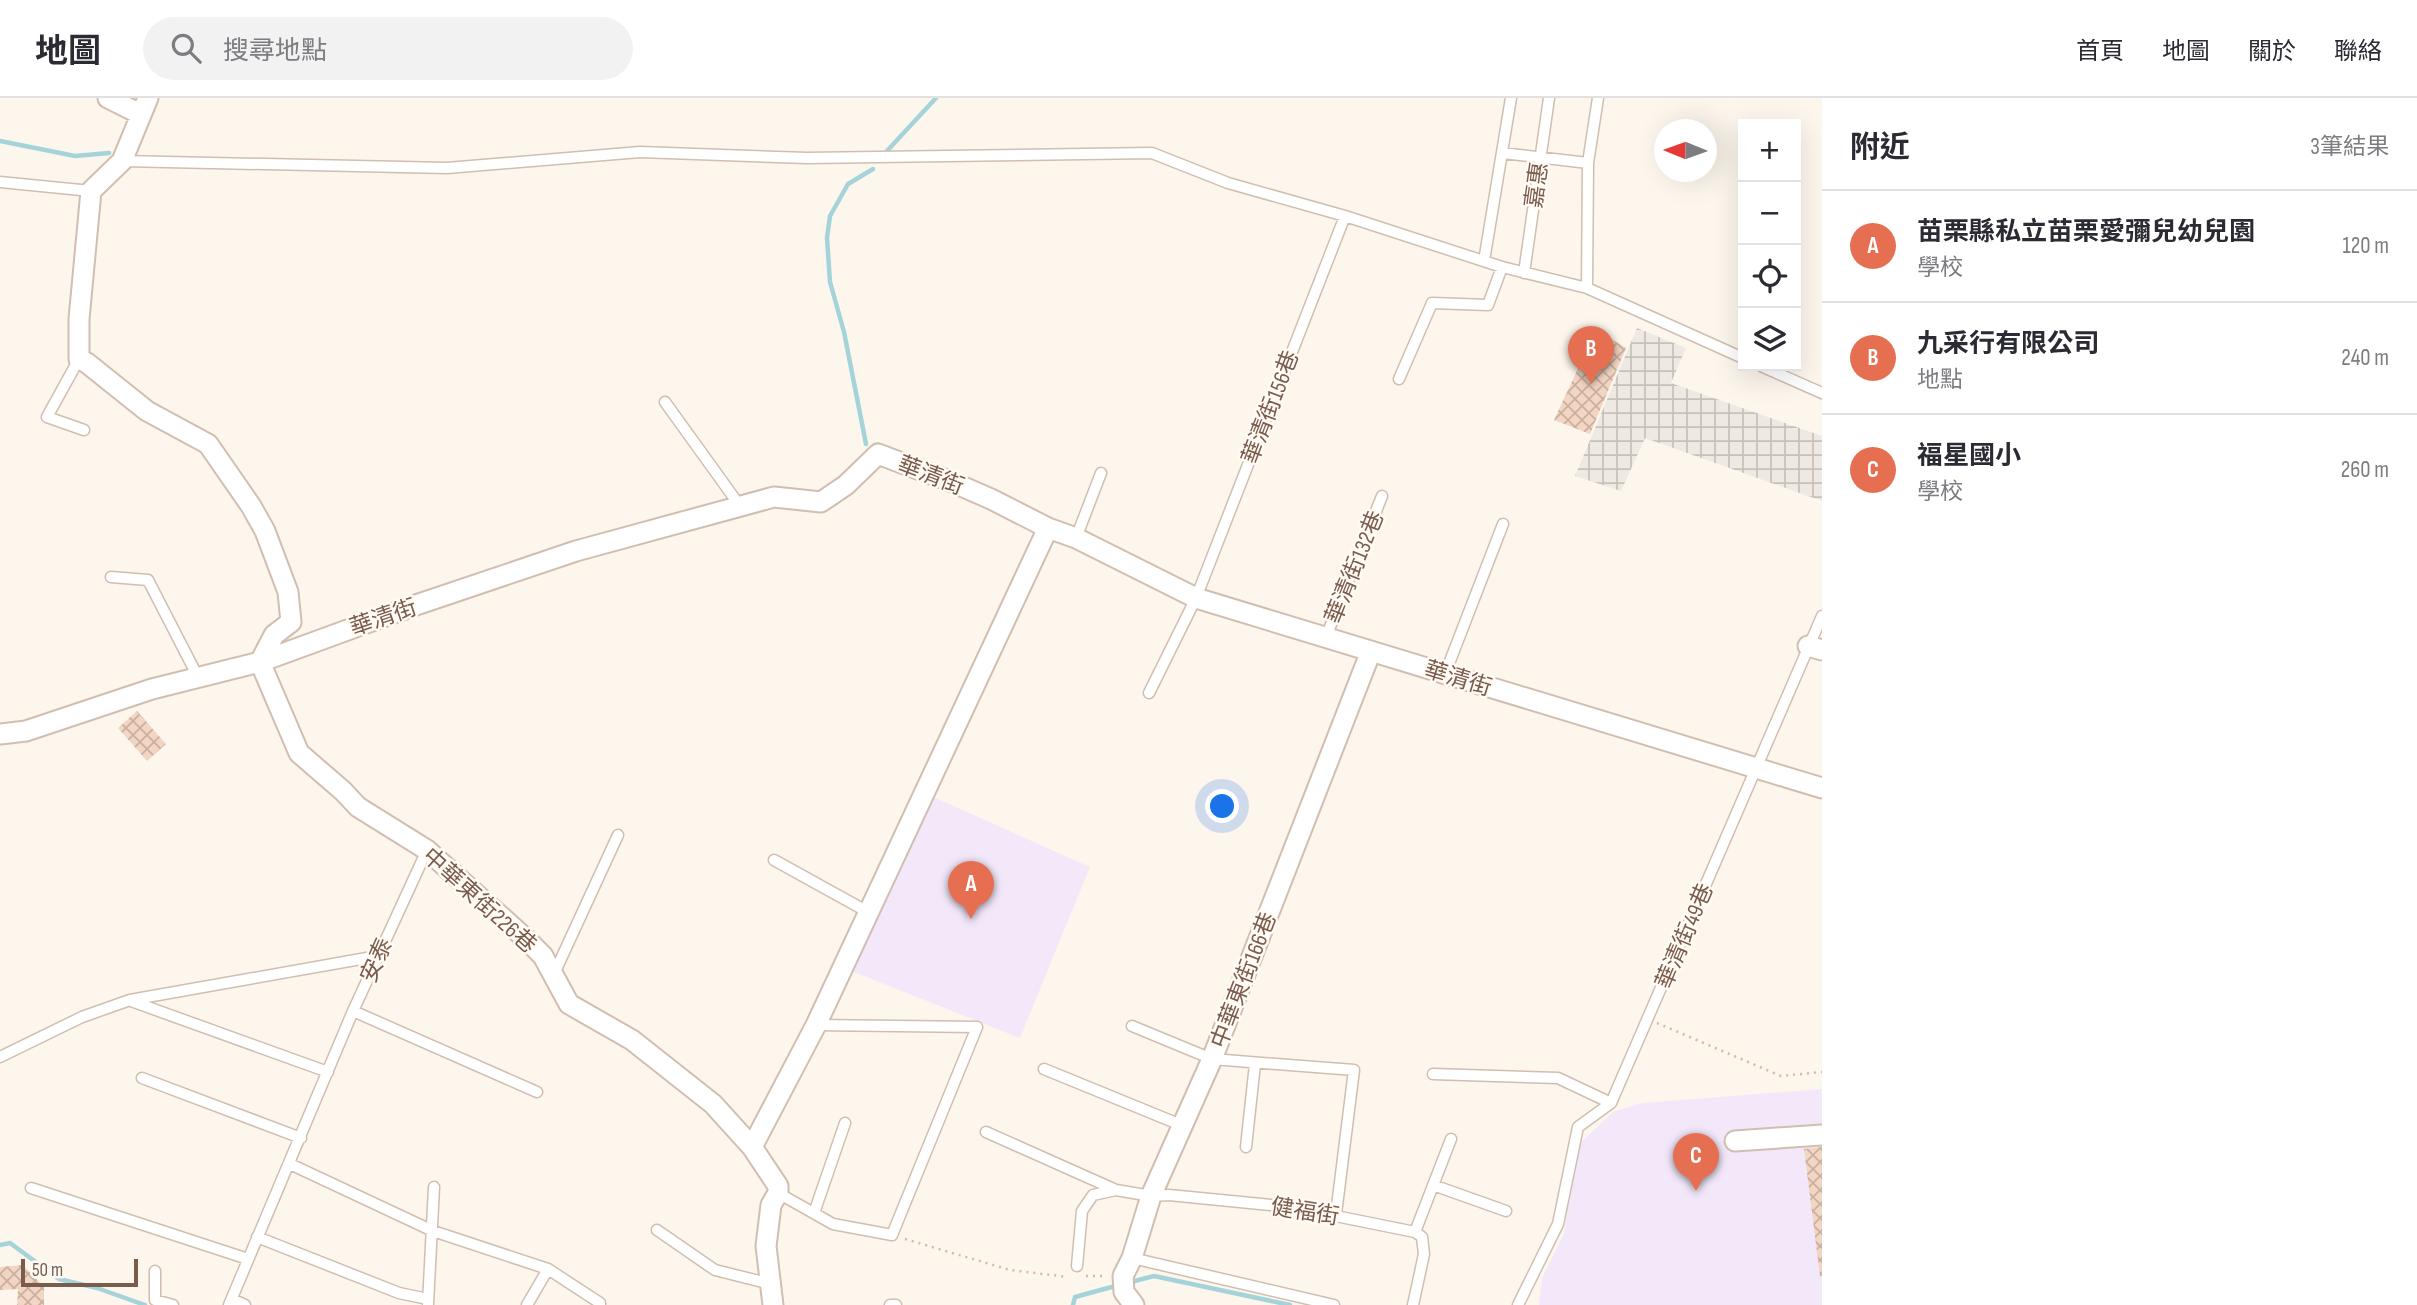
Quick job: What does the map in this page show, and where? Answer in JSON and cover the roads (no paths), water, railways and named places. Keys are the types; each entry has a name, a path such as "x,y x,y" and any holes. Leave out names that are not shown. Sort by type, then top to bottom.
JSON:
{"street":[{"path":"108,98 144,106 122,161 91,191 79,319 79,359 147,411 208,444 251,506 265,531 288,592 291,622 274,635 260,662"},
{"name":"華清街","path":"0,734 26,731 152,689 260,662 413,606 576,551 774,498 821,502 846,485 878,454 952,482 1076,538 1196,598 1822,788"},
{"path":"752,1147 817,1026 1048,527"},
{"name":"中華東街166巷","path":"1128,1283 1151,1196 1212,1059 1371,651"},
{"name":"中華東街226巷","path":"260,662 299,753 358,807 427,850 526,939 543,956 569,1004 632,1040 713,1104 752,1147 778,1186 778,1193"},
{"path":"1734,1141 1822,1135"},
{"path":"773,1305 766,1246 771,1205 778,1193"}],"lane":[{"name":"嘉惠","path":"1484,261 1511,98"},
{"name":"嘉惠","path":"1524,273 1549,98"},
{"path":"1587,288 1588,163 1598,98"},
{"path":"122,161 447,168 640,152 807,158 1152,153 1228,183 1345,216 1502,267 1587,288 1738,356"},
{"path":"1503,153 1588,163"},
{"path":"0,182 91,191"},
{"name":"華清街156巷","path":"1149,693 1196,598 1345,216"},
{"path":"1399,379 1433,303 1488,305 1502,267"},
{"path":"79,359 47,417 85,429"},
{"path":"1772,371 1822,393"},
{"path":"665,402 741,506"},
{"path":"1076,538 1101,473"},
{"name":"華清街132巷","path":"1326,637 1382,496"},
{"path":"1445,674 1503,524"},
{"path":"111,577 148,580 198,677"},
{"name":"華清街49巷","path":"1611,1103 1756,769 1815,648 1822,616"},
{"path":"553,976 618,835"},
{"name":"安泰","path":"245,1305 230,1302 353,1011 427,850"},
{"path":"774,860 868,912"},
{"path":"0,1057 82,1017 130,1000 378,956"},
{"path":"130,1000 328,1072"},
{"path":"353,1011 537,1092"},
{"path":"778,1193 833,1224 892,1235 977,1027 817,1026"},
{"path":"1132,1026 1212,1059 1354,1070 1336,1214"},
{"path":"1246,1147 1255,1064"},
{"path":"1044,1069 1181,1125"},
{"path":"1433,1074 1558,1078 1611,1103 1578,1127 1558,1224 1518,1305"},
{"path":"142,1078 301,1138"},
{"path":"814,1213 845,1123"},
{"name":"健福街","path":"986,1132 1116,1191 1291,1207 1415,1232"},
{"path":"1413,1305 1424,1254 1422,1237 1415,1232 1451,1139"},
{"path":"290,1164 433,1231 548,1269 600,1305"},
{"path":"1433,1185 1506,1211"},
{"path":"257,1237 428,1302 434,1187"},
{"path":"31,1188 248,1259"},
{"path":"1077,1266 1082,1211 1093,1195 1116,1191"},
{"path":"657,1230 715,1270 771,1284"},
{"path":"527,1305 548,1269"},
{"path":"155,1271 155,1300 173,1305"},
{"path":"1128,1283 1334,1305"},
{"path":"890,1305 896,1305"}],"waterway":[{"path":"886,152 936,98"},
{"path":"0,141 75,156 109,153"},
{"path":"866,444 844,332 830,282 827,238 830,216 848,184 873,169"},
{"path":"0,1245 10,1243 59,1279 97,1288 145,1305"},
{"path":"1127,1283 1154,1276 1290,1305"},
{"path":"1073,1305 1075,1297 1119,1285"}],"place":[{"name":"九采行有限公司","path":"1591,384"},
{"name":"苗栗縣私立苗栗愛彌兒幼兒園","path":"971,919"},
{"name":"福星國小","path":"1696,1191"}]}
